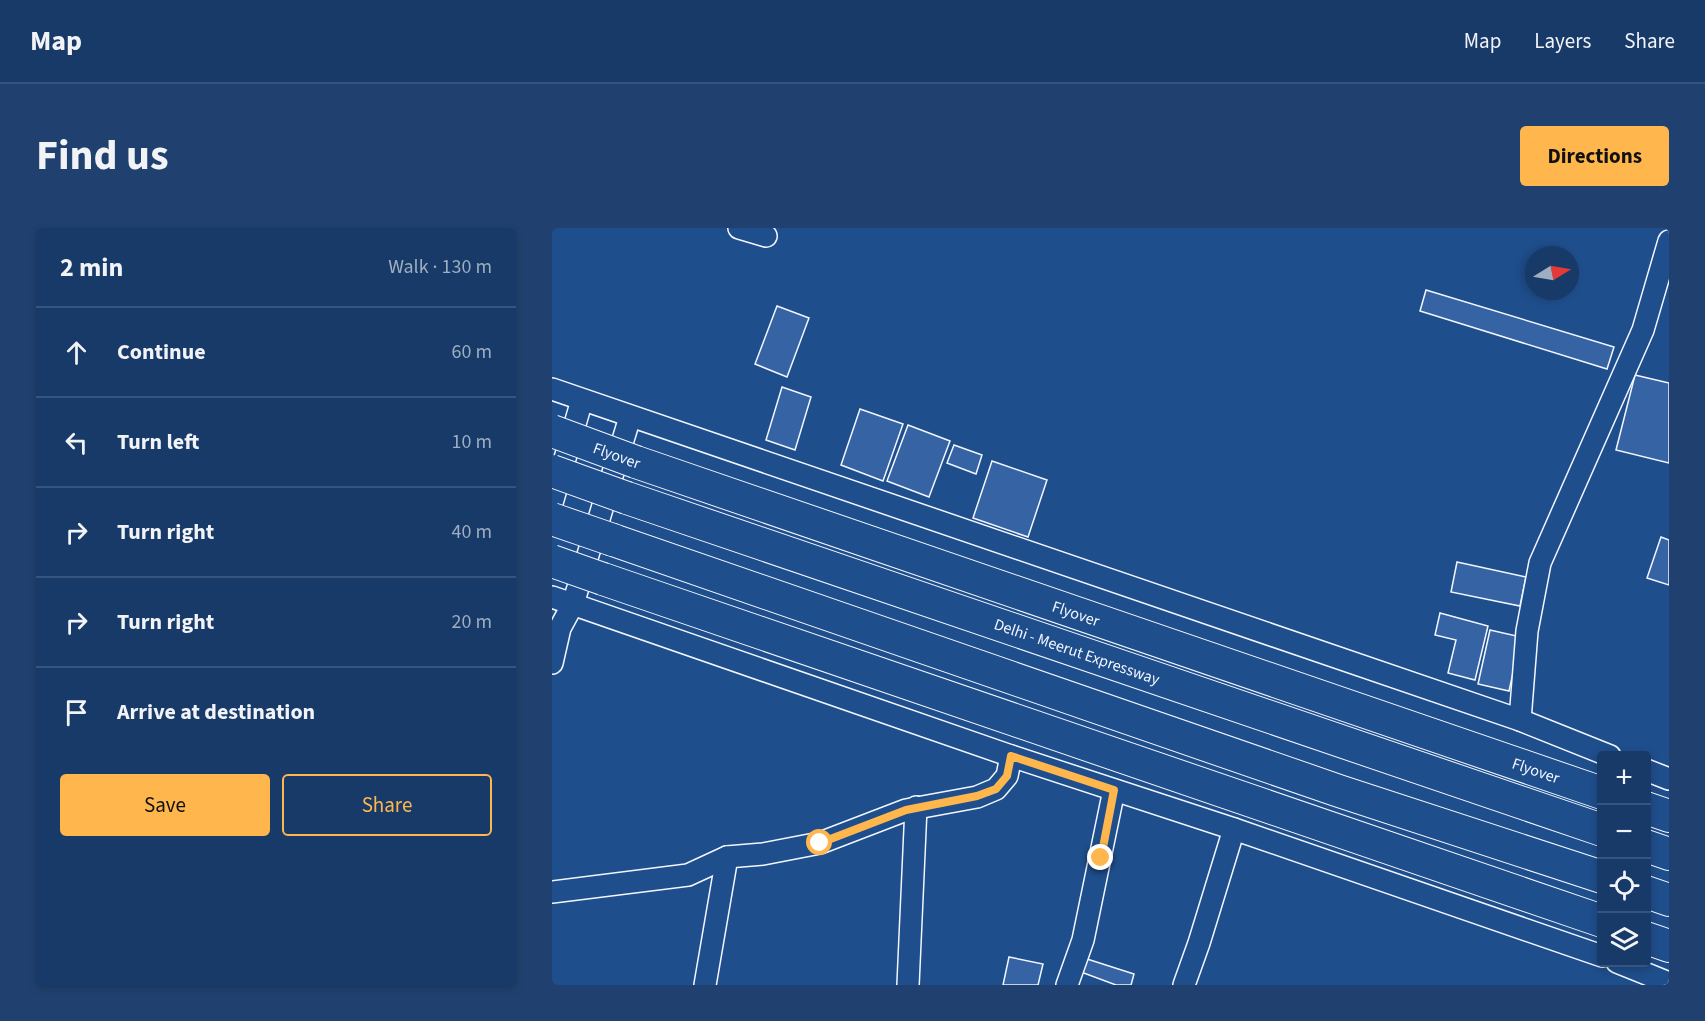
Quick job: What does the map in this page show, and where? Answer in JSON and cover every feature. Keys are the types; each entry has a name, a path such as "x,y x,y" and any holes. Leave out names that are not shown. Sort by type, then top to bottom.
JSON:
{"highway":[{"name":"Flyover","path":"552,431 636,462 1597,791"},
{"name":"Delhi - Meerut Expressway","path":"552,471 1597,828"},
{"path":"552,519 1339,791 1597,875"},
{"path":"552,561 1597,919"},
{"path":"1651,809 1669,816"},
{"path":"1651,847 1669,854"},
{"path":"1651,893 1669,900"},
{"path":"1651,939 1669,946"}],"street":[{"path":"739,228 766,236"},
{"path":"1520,720 1527,631 1540,563 1643,330 1669,241"},
{"path":"552,389 1520,720 1598,751"},
{"path":"552,503 582,400"},
{"path":"552,663 560,628 573,603 630,417"},
{"path":"552,597 1011,756 1234,829 1597,954"},
{"path":"552,892 688,875 727,857 763,854 820,843 916,807 977,796 996,789 1007,776 1011,756"},
{"path":"1651,772 1669,779"},
{"path":"1067,985 1083,940 1114,790"},
{"path":"908,985 916,807"},
{"path":"1184,985 1200,943 1234,829"},
{"path":"705,985 727,857"},
{"path":"1627,967 1669,983"}],"building":[{"path":"1426,290 1614,347 1607,369 1420,311"},
{"path":"777,306 809,318 787,377 755,364"},
{"path":"1635,375 1669,383 1669,463 1616,450"},
{"path":"782,387 811,397 795,450 766,440"},
{"path":"860,409 903,424 883,481 841,465"},
{"path":"908,425 950,441 929,497 887,481"},
{"path":"954,445 982,455 976,474 947,463"},
{"path":"992,461 1047,480 1028,537 973,518"},
{"path":"1661,537 1669,540 1669,585 1647,578"},
{"path":"1457,562 1526,577 1520,606 1451,592"},
{"path":"1440,613 1488,626 1475,680 1448,673 1456,640 1435,635"},
{"path":"1490,630 1521,637 1509,691 1478,684"},
{"path":"1009,957 1043,964 1038,985 1003,985"},
{"path":"1084,958 1134,974 1131,985 1116,985 1081,972"}],"route":[{"path":"820,843 906,810 977,796 996,789 1007,776 1011,756 1114,790 1101,858"}]}
